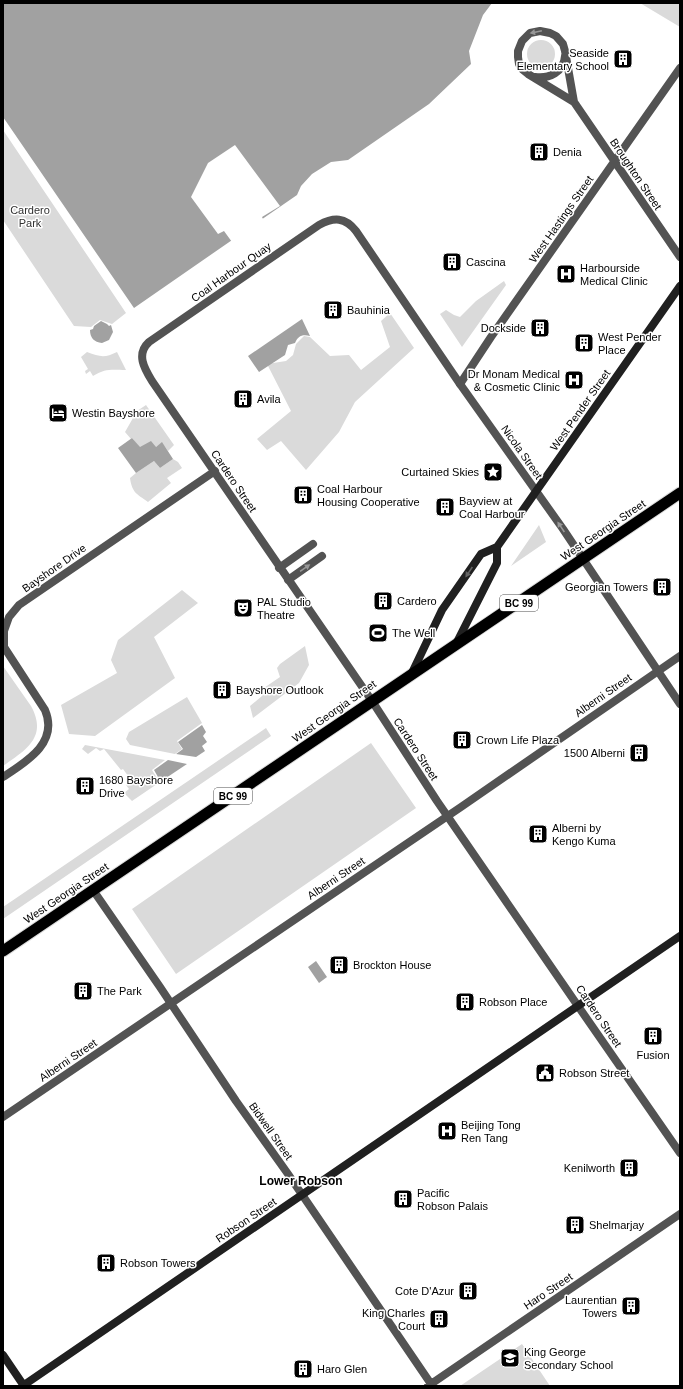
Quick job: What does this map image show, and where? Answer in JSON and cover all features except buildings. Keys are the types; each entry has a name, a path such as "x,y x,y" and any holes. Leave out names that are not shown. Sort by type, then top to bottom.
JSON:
{"highway":[{"name":"West Georgia Street","path":"3,952 680,493"}],"main road":[{"name":"West Pender Street","path":"410,675 442,610 481,554 497,547 680,286"},
{"path":"455,646 497,563 497,547"},
{"name":"Robson Street","path":"23,1386 680,936"},
{"path":"3,1355 23,1386"}],"street":[{"name":"Broughton Street","path":"574,102 565,51 559,39 550,33 540,31 530,34 522,41 518,51 519,64 523,70 574,102 680,257"},
{"path":"528,74 543,78 557,72 565,59 565,51"},
{"name":"West Hastings Street","path":"460,384 491,337 680,68"},
{"name":"Coal Harbour Quay","path":"142,352 149,342 319,225 333,219 339,219"},
{"name":"Nicola Street","path":"339,219 350,224 356,231 460,384 583,559 680,704"},
{"name":"Cardero Street","path":"142,352 142,361 146,372 215,471 279,568 372,701 448,816 680,1153"},
{"name":"Bayshore Drive","path":"3,777 30,759 40,749 46,738 48,722 45,710 4,647 3,630 9,616 19,605 215,471"},
{"path":"279,568 313,544"},
{"path":"288,580 322,556"},
{"name":"Alberni Street","path":"3,1117 448,816 680,656"},
{"name":"Bidwell Street","path":"93,890 430,1385"},
{"name":"Haro Street","path":"430,1385 680,1214"}],"green space":[{"path":"640,3 680,3 680,27"},
{"path":"541,40 551,44 555,54 551,64 541,68 531,64 527,54 531,44"},
{"name":"Cardero Park","path":"3,130 126,313 112,324 100,320 91,327 74,326 3,220"},
{"path":"504,281 506,285 462,347 440,314 446,310 460,317 476,301"},
{"path":"390,313 414,348 355,402 339,432 306,470 281,441 267,450 257,439 291,411 267,364 286,361 293,355 296,344 304,336 310,337 330,356 349,355 361,370 390,347 381,321"},
{"path":"87,352 102,356 117,352 126,370 105,371 93,376 90,371 86,374 85,371 88,369 81,357"},
{"path":"146,405 174,445 168,451 162,443 156,447 140,448 125,432 137,411"},
{"path":"173,459 178,462 182,468 167,478 171,483 148,502 136,493 132,487 130,478 154,461 160,468"},
{"path":"539,525 546,542 511,566"},
{"path":"182,590 198,603 154,637 175,678 95,736 69,734 61,705 117,673 111,660 118,640"},
{"path":"305,646 309,665 299,683 253,718 250,706 262,696 261,690 280,677 277,668 280,664"},
{"path":"3,666 31,706 36,717 37,726 36,734 32,742 3,766"},
{"path":"187,697 202,723 177,741 182,749 175,754 130,745 126,739 129,732"},
{"path":"266,728 271,736 3,919 3,907"},
{"path":"371,743 416,808 176,974 132,909"},
{"path":"85,745 165,760 152,770 157,778 157,784 132,801 124,793 129,789 126,785 131,780 123,769 121,770 104,749 100,751 96,748 88,754 82,749"},
{"name":"King George Secondary School","path":"522,1344 550,1386 460,1386"}],"shaded area":[{"path":"3,3 492,3 483,15 469,51 471,64 429,104 348,160 331,162 312,174 301,186 297,195 134,308 3,117"},
{"path":"302,319 310,336 303,335 299,337 295,343 288,345 285,355 259,372 248,356"},
{"path":"101,321 109,326 111,325 113,332 109,340 102,343 93,339 90,330"},
{"path":"132,438 140,447 151,441 156,447 162,442 173,459 160,468 154,461 136,473 118,448"},
{"path":"202,725 206,732 203,736 207,742 202,746 205,751 196,757 176,754 183,749 178,742"},
{"path":"168,760 187,764 157,784 158,777 154,770"},
{"path":"316,961 327,977 319,983 308,967"}],"pier":[{"path":"235,145 280,206 262,217 264,221 232,242 224,231 218,234 191,197 208,163"}],"place":[{"name":"Seaside Elementary School","path":"623,59"},
{"name":"Denia","path":"539,152"},
{"name":"Cascina","path":"452,262"},
{"name":"Harbourside Medical Clinic","path":"566,274"},
{"name":"Bauhinia","path":"333,310"},
{"name":"Dockside","path":"540,328"},
{"name":"West Pender Place","path":"584,343"},
{"name":"Dr Monam Medical & Cosmetic Clinic","path":"574,380"},
{"name":"Avila","path":"243,399"},
{"name":"Westin Bayshore","path":"58,413"},
{"name":"Curtained Skies","path":"493,472"},
{"name":"Coal Harbour Housing Cooperative","path":"303,495"},
{"name":"Bayview at Coal Harbour","path":"445,507"},
{"name":"Georgian Towers","path":"662,587"},
{"name":"Cardero","path":"383,601"},
{"name":"PAL Studio Theatre","path":"243,608"},
{"name":"The Well","path":"378,633"},
{"name":"Bayshore Outlook","path":"222,690"},
{"name":"Crown Life Plaza","path":"462,740"},
{"name":"1500 Alberni","path":"639,753"},
{"name":"1680 Bayshore Drive","path":"85,786"},
{"name":"Alberni by Kengo Kuma","path":"538,834"},
{"name":"Brockton House","path":"339,965"},
{"name":"The Park","path":"83,991"},
{"name":"Robson Place","path":"465,1002"},
{"name":"Fusion","path":"653,1036"},
{"name":"Robson Street","path":"545,1073"},
{"name":"Beijing Tong Ren Tang","path":"447,1131"},
{"name":"Kenilworth","path":"629,1168"},
{"name":"Pacific Robson Palais","path":"403,1199"},
{"name":"Shelmarjay","path":"575,1225"},
{"name":"Robson Towers","path":"106,1263"},
{"name":"Cote D'Azur","path":"468,1291"},
{"name":"Laurentian Towers","path":"631,1306"},
{"name":"King Charles Court","path":"439,1319"},
{"name":"King George Secondary School","path":"510,1358"},
{"name":"Haro Glen","path":"303,1369"}],"district":[{"name":"Lower Robson","path":"301,1181"}]}
